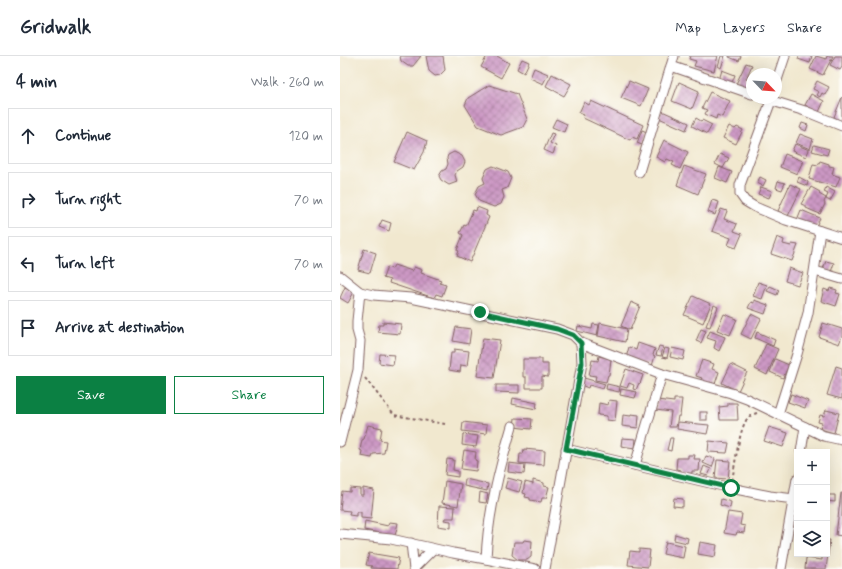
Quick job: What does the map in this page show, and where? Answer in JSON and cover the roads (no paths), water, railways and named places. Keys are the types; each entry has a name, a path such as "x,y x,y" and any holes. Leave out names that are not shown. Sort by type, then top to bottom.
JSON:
{"street":[{"path":"639,172 674,56"},
{"path":"781,68 785,56"},
{"path":"671,66 746,92"},
{"path":"766,104 740,185 740,194 745,201 786,220 842,238"},
{"path":"782,104 842,126"},
{"path":"778,414 798,354 808,313 820,231"},
{"path":"815,271 842,279"},
{"path":"340,276 360,292 373,295 410,298 557,329 573,335 581,343 662,374 731,393 769,409 824,436 842,440"},
{"path":"340,442 358,370 360,341 357,330 357,321 360,292"},
{"path":"546,569 582,363 581,343"},
{"path":"635,465 662,374"},
{"path":"486,558 490,511 497,477 512,426"},
{"path":"801,449 805,427"},
{"path":"566,449 731,488 794,499 781,569"},
{"path":"340,534 391,539 433,549 486,558 535,569"},
{"path":"411,543 414,568"},
{"path":"414,568 433,549"}]}
